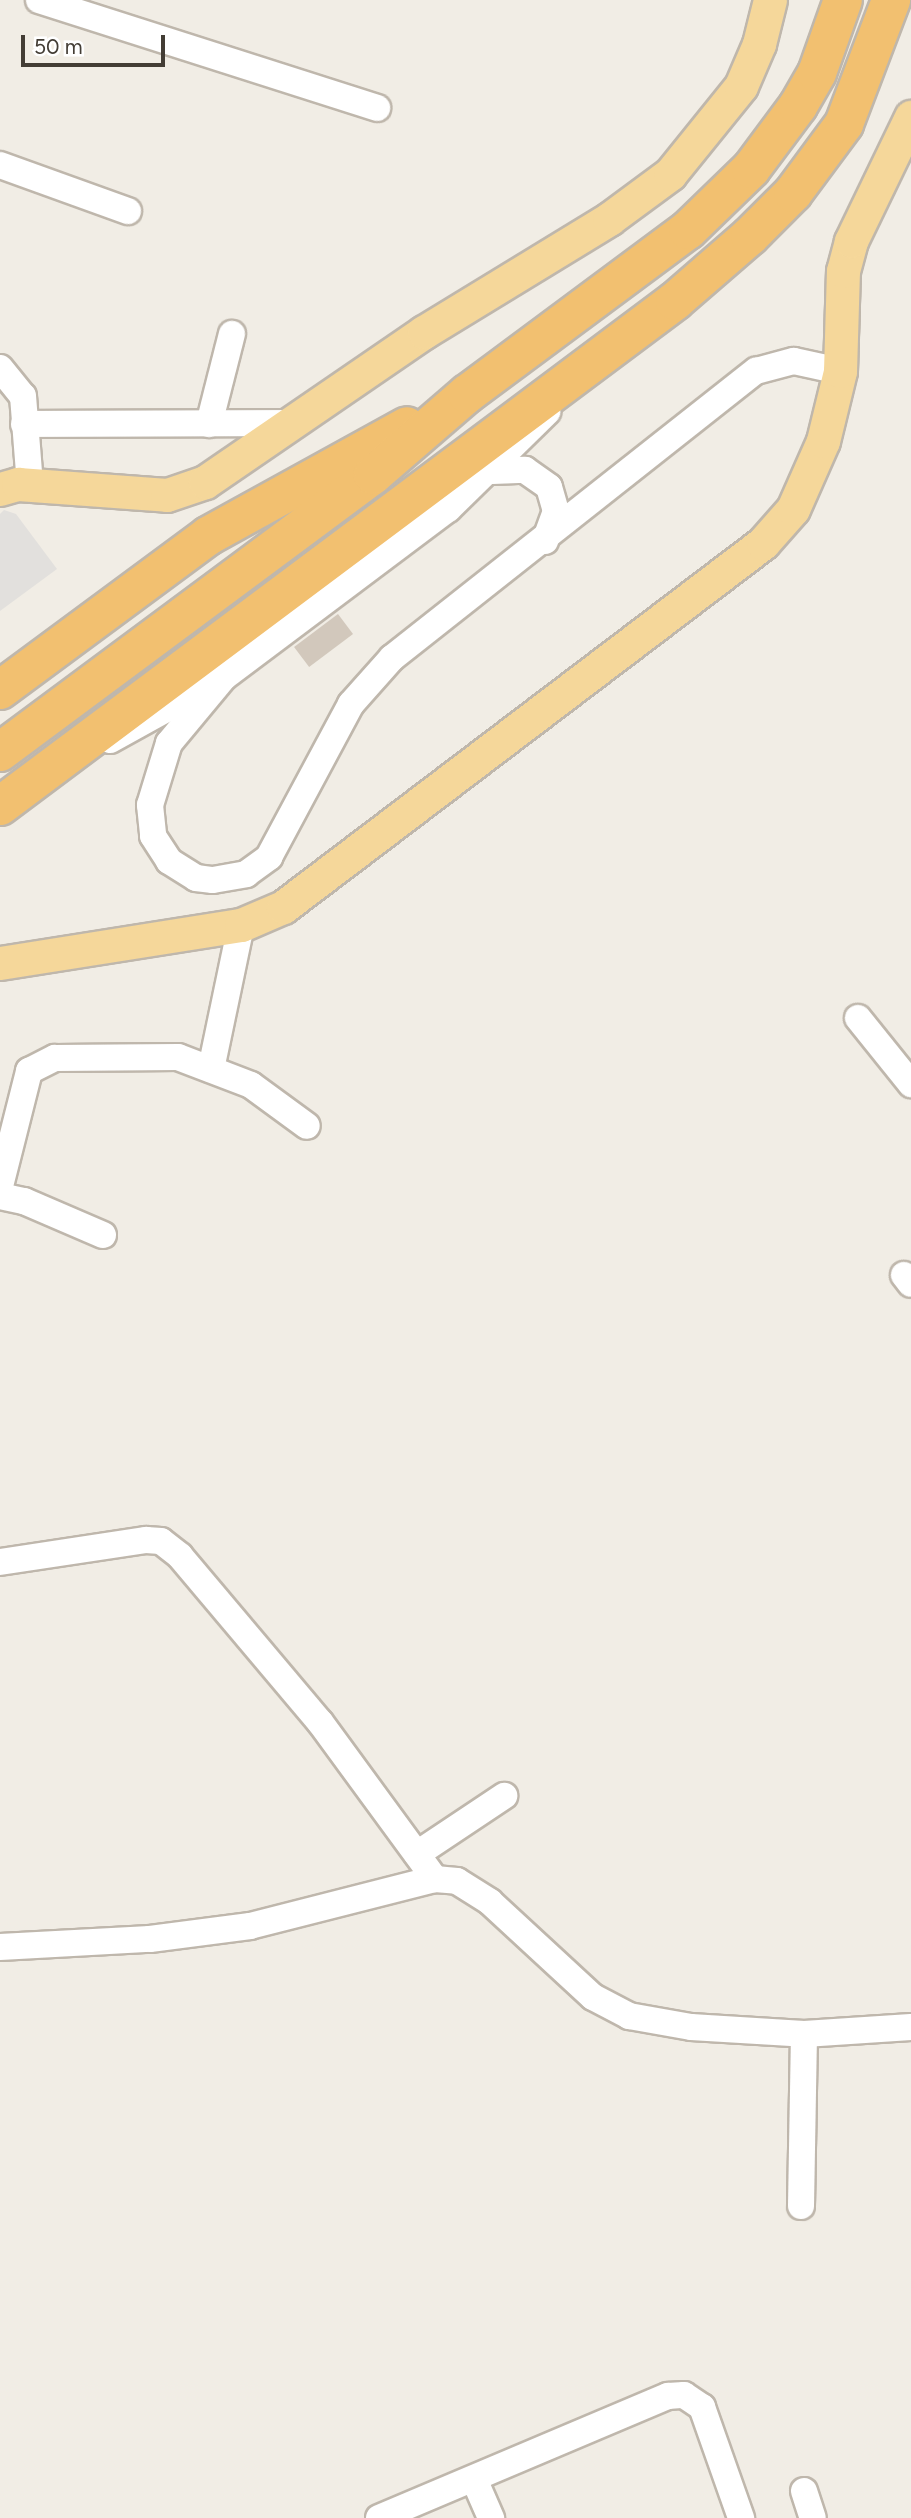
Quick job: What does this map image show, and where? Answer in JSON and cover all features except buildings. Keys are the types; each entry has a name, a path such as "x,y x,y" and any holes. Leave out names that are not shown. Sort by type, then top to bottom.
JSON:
{"highway":[{"path":"0,752 382,468 467,394 649,261 722,200 798,106 832,18 843,0"},
{"path":"876,41 881,0"},
{"path":"0,806 675,301 793,193 844,124 891,0"},
{"path":"0,690 208,536 467,394"}],"main road":[{"path":"15,486 167,495 205,482 424,332 609,219 670,174 741,86 759,44 769,0"},
{"path":"0,963 241,925 283,907 763,543 793,509 823,441 840,371 844,271 851,241 911,117"}],"street":[{"path":"39,0 377,107"},
{"path":"0,165 128,211"},
{"path":"209,424 232,334"},
{"path":"224,677 169,743 150,805 153,836 169,861 197,878 213,880 246,874 269,857 346,713 375,674 756,371 794,361 840,371"},
{"path":"46,772 224,677 492,471 593,362"},
{"path":"0,368 23,397 24,424 15,486"},
{"path":"24,424 289,423"},
{"path":"492,471 525,470 549,487 556,511 545,541"},
{"path":"211,1069 241,925"},
{"path":"858,1018 911,1084"},
{"path":"0,1186 29,1071 42,1062 154,1054 211,1069 251,1085 307,1126"},
{"path":"0,1196 24,1201 103,1235"},
{"path":"0,1562 146,1540 161,1541 180,1556 320,1722 435,1879"},
{"path":"417,1854 504,1796"},
{"path":"0,1947 150,1939 250,1926 435,1879 457,1881 490,1902 593,1997 629,2016 691,2028 804,2034 911,2027"},
{"path":"801,2206 804,2034"},
{"path":"379,2518 668,2396 684,2395 702,2407 741,2518"},
{"path":"474,2479 491,2518"},
{"path":"804,2491 813,2518"}],"shaded area":[{"path":"4,510 16,514 57,569 0,611 0,514"}]}
